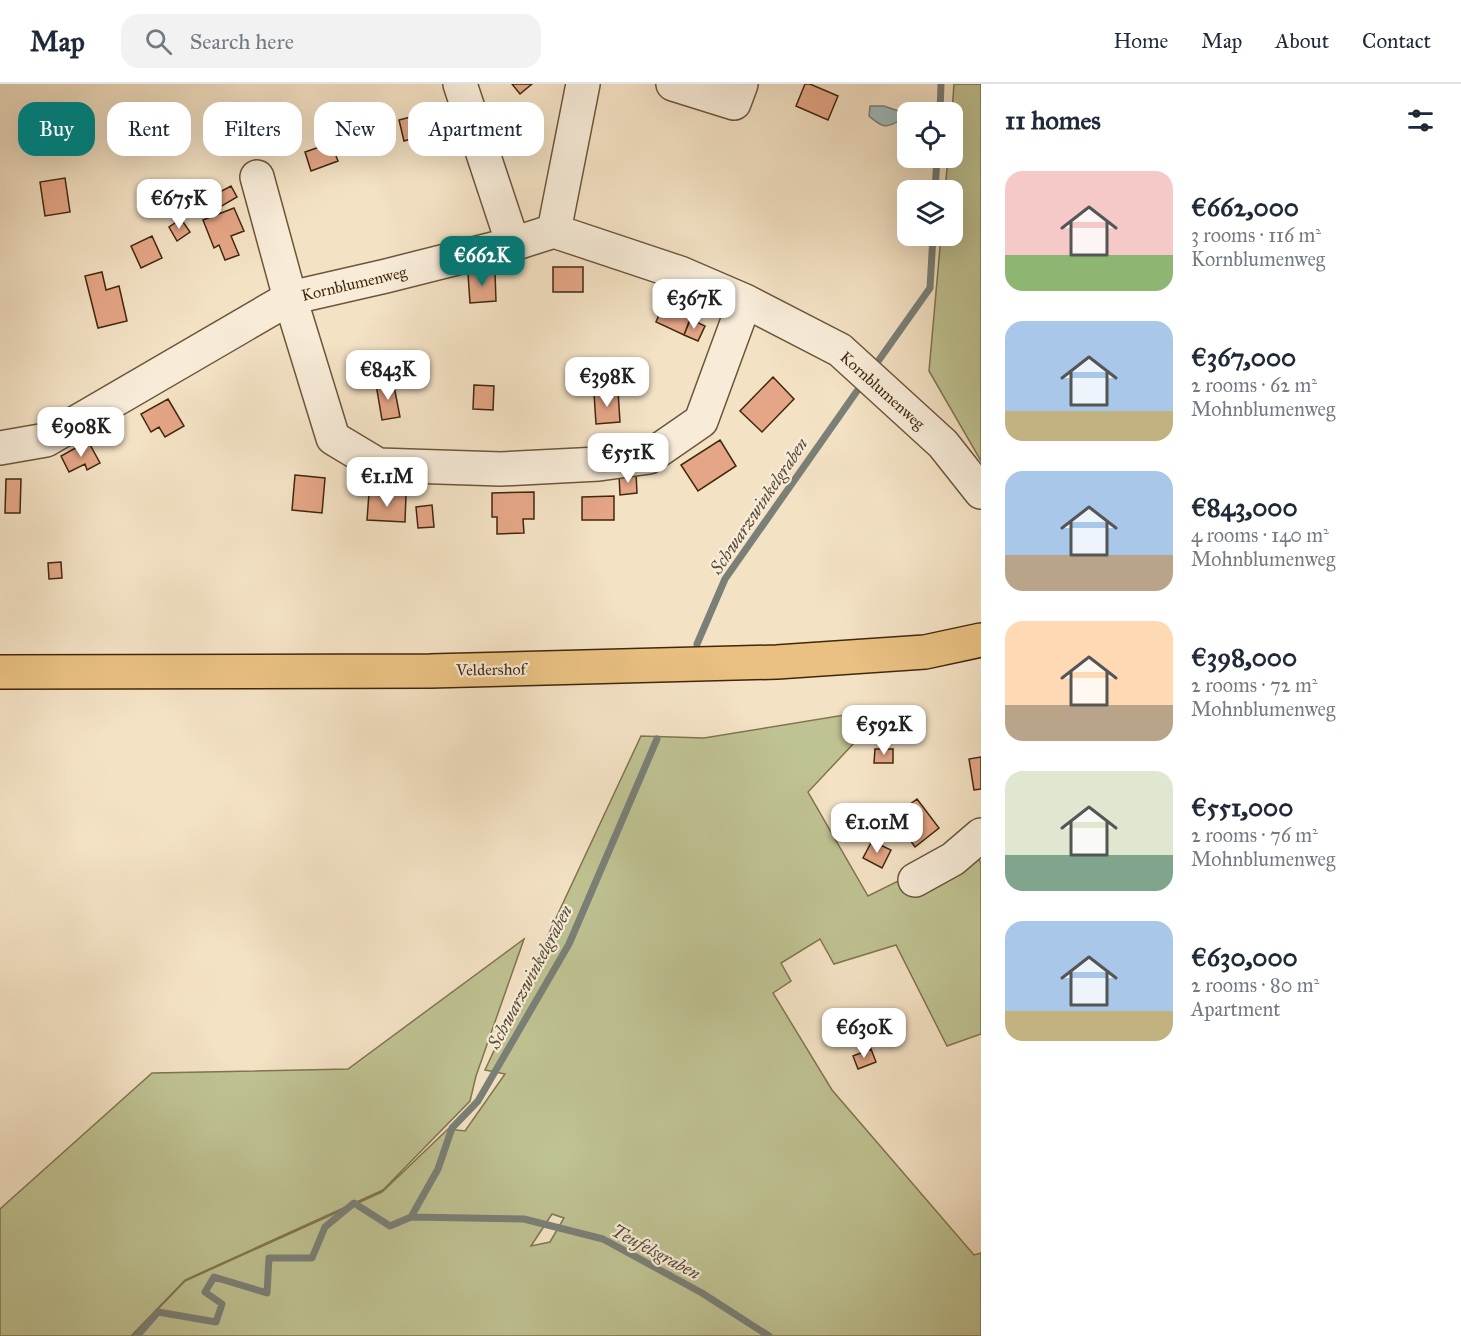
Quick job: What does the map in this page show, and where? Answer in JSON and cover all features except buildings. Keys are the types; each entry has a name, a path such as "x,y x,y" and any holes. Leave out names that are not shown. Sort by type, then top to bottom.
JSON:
{"main road":[{"name":"Veldershof","path":"0,672 430,671 777,662 925,652 981,640"}],"street":[{"path":"460,84 513,244"},
{"path":"554,231 583,84"},
{"path":"673,84 734,103 741,84"},
{"path":"257,177 290,298 333,438 378,465 501,469 599,464 649,457 701,422 746,301"},
{"name":"Kornblumenweg","path":"0,448 46,440 290,298 513,244 554,231 680,273 746,301 840,350 943,444 981,492"},
{"path":"915,880 953,859 981,835"}],"green space":[{"path":"954,84 981,84 981,461 929,371 940,246 963,246 963,180 946,180 947,168 963,168 963,102 953,102"},
{"path":"887,708 808,792 868,896 973,844 981,864 981,1034 947,1046 896,945 834,964 820,939 781,963 791,981 773,993 832,1090 974,1255 981,1253 981,1336 132,1336 185,1281 382,1192 448,1129 465,1131 505,1074 485,1070 641,736 704,738","holes":["552,1214 564,1218 550,1242 531,1246"]},
{"path":"524,939 476,1076 470,1101 383,1190 185,1280 131,1336 0,1336 0,1209 152,1073 348,1069"}],"water":[{"path":"870,106 884,106 897,111 897,122 883,126 869,116"}],"waterway":[{"name":"Schwarzwinkelgraben","path":"940,102 941,84"},
{"name":"Schwarzwinkelgraben","path":"936,168 936,180"},
{"name":"Schwarzwinkelgraben","path":"879,360 930,288 932,246"},
{"name":"Schwarzwinkelgraben","path":"697,644 725,579 857,391"},
{"name":"Schwarzwinkelgraben","path":"411,1217 438,1169 452,1128 478,1101 569,944 657,739"},
{"name":"Teufelsgraben","path":"137,1336 158,1312 216,1322 222,1304 205,1292 214,1277 267,1293 269,1258 312,1258 325,1227 354,1203 390,1226 411,1217 524,1219 603,1239 702,1293 769,1336"}]}
